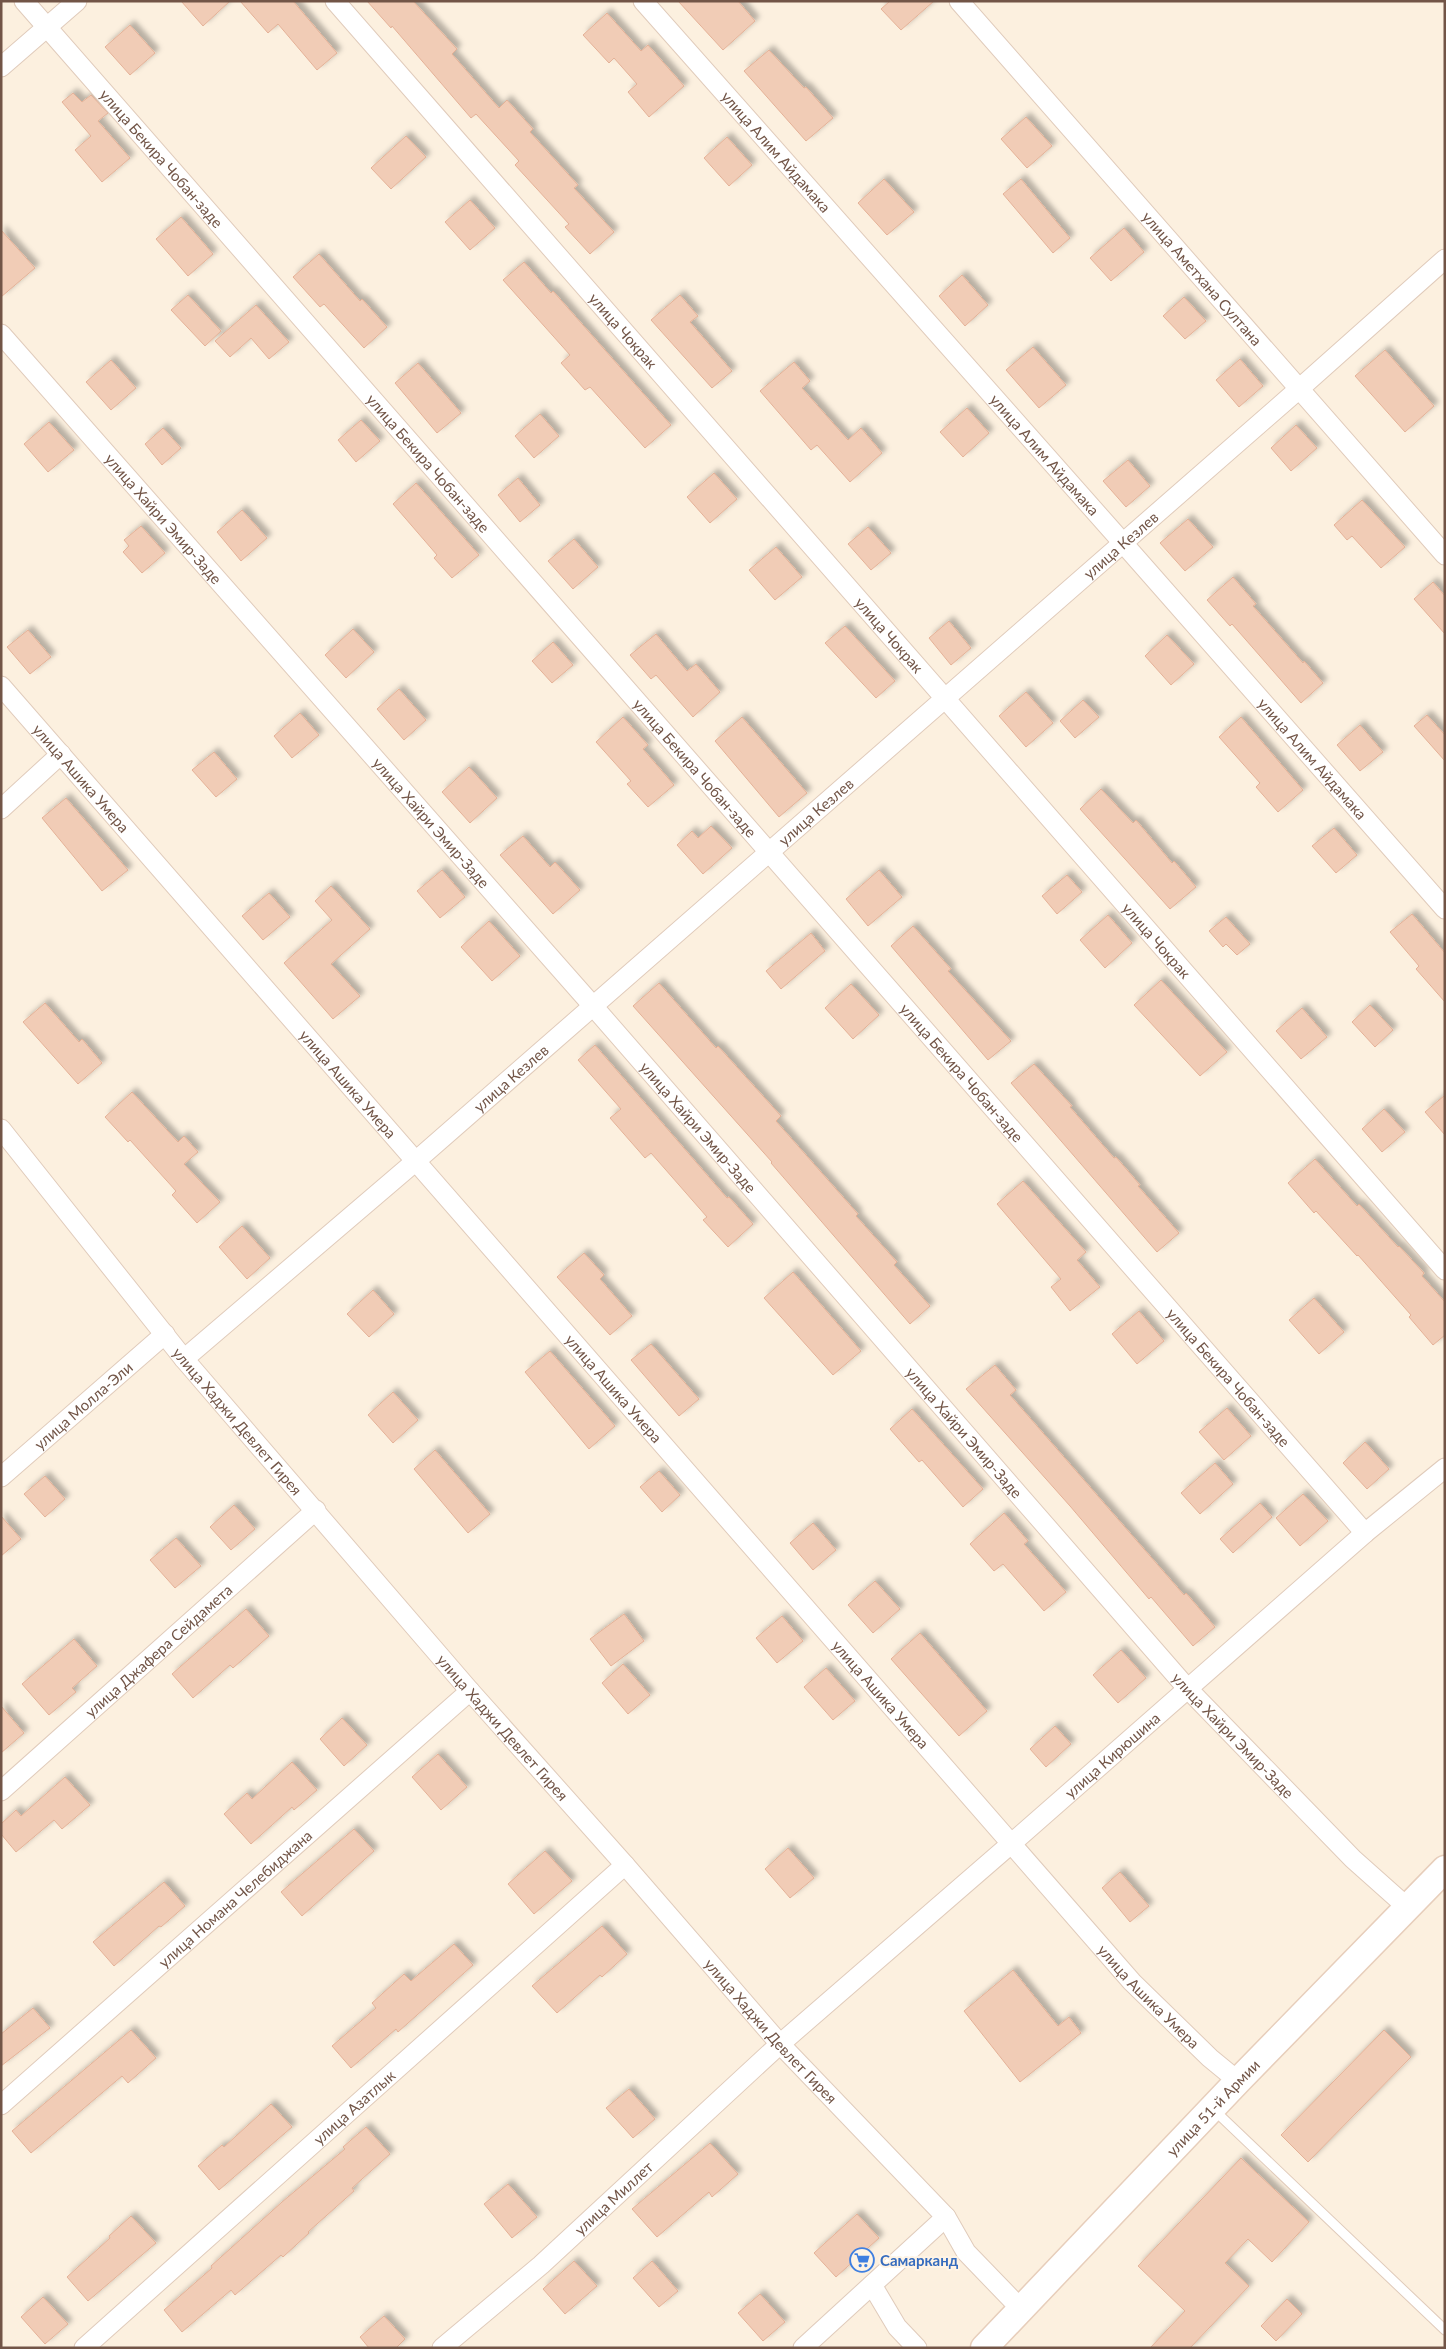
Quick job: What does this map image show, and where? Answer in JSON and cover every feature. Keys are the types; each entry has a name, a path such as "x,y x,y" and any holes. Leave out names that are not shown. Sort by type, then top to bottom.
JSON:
{"main road":[{"name":"улица 51-й Армии","path":"984,2348 1212,2108 1445,1869"}],"street":[{"name":"улица Бекира Чобан-заде","path":"24,1 1365,1533"},
{"path":"1,67 77,1"},
{"name":"улица Чокрак","path":"335,1 944,700 1445,1270"},
{"name":"улица Алим Айдамака","path":"643,1 1445,909"},
{"name":"улица Аметхана Султана","path":"959,1 1445,555"},
{"name":"улица Кезлев","path":"184,1359 417,1160 1299,389 1445,259"},
{"name":"улица Хайри Эмир-Заде","path":"1,334 593,1006 1187,1688 1353,1859 1408,1908"},
{"name":"улица Ашика Умера","path":"1,686 417,1160 1132,1982 1210,2058 1238,2081"},
{"path":"1,809 61,754"},
{"name":"улица Хаджи Девлет Гирея","path":"1,1129 184,1359 470,1691 625,1865 780,2044 946,2217 966,2252 1021,2309"},
{"name":"улица Молла-Эли","path":"1,1477 165,1334"},
{"name":"улица Кирюшина","path":"780,2044 1365,1533 1445,1468"},
{"name":"улица Джафера Сейдамета","path":"1,1791 316,1510"},
{"name":"улица Номана Челебиджана","path":"1,2105 470,1691"},
{"name":"улица Азатлык","path":"84,2348 625,1865"},
{"name":"улица Миллет","path":"442,2348 541,2265 780,2044"},
{"path":"803,2348 946,2217"},
{"path":"872,2285 897,2327 917,2348"}],"lane":[{"path":"1212,2108 1445,2330"}],"building":[{"path":"181,1 230,1 203,26"},
{"path":"240,1 293,1 337,53 317,70 278,24 268,33"},
{"path":"367,1 413,1 457,49 452,54 499,108 507,100 533,129 530,132 578,185 574,188 614,232 590,254 565,227 569,224 515,165 519,161 476,114 471,118 392,26 391,28"},
{"path":"678,1 738,1 755,21 723,50"},
{"path":"890,1 934,1 901,30 881,9"},
{"path":"607,13 641,51 648,45 684,86 649,117 628,92 637,84 614,58 609,63 583,35"},
{"path":"130,25 155,53 130,75 105,47"},
{"path":"769,50 804,88 806,87 833,118 806,141 744,71"},
{"path":"73,93 82,102 91,95 108,113 98,121 130,158 102,182 75,150 91,136 62,102"},
{"path":"1026,117 1052,146 1027,168 1001,139"},
{"path":"406,136 426,157 391,189 371,168"},
{"path":"727,137 752,165 729,186 704,158"},
{"path":"884,179 914,212 887,235 858,203"},
{"path":"1021,179 1070,238 1053,253 1003,194"},
{"path":"470,200 495,228 470,250 445,222"},
{"path":"181,217 213,254 188,276 156,239"},
{"path":"1124,228 1144,252 1111,281 1090,258"},
{"path":"1,230 35,268 1,297"},
{"path":"319,254 360,301 362,299 387,327 364,348 324,304 320,307 293,277"},
{"path":"524,262 551,293 553,291 671,425 645,448 590,387 585,390 561,363 570,355 503,280"},
{"path":"962,275 988,305 965,326 939,296"},
{"path":"188,295 221,331 205,346 171,310"},
{"path":"680,295 698,316 690,322 732,371 712,388 651,320"},
{"path":"1184,297 1206,321 1185,339 1163,316"},
{"path":"256,305 289,342 269,359 251,338 230,357 215,341"},
{"path":"1033,347 1066,385 1039,408 1006,370"},
{"path":"1385,350 1434,406 1405,432 1355,376"},
{"path":"1240,359 1263,386 1239,407 1216,380"},
{"path":"111,360 136,388 111,410 86,382"},
{"path":"794,362 810,381 802,388 848,440 861,428 882,453 850,482 817,445 811,450 760,391"},
{"path":"418,363 461,413 437,433 395,383"},
{"path":"967,408 989,433 963,457 940,432"},
{"path":"540,414 559,436 534,458 515,436"},
{"path":"361,420 380,441 356,462 338,440"},
{"path":"49,422 74,450 48,472 24,444"},
{"path":"1296,425 1317,448 1291,471 1271,448"},
{"path":"163,428 181,448 162,465 145,444"},
{"path":"1128,460 1150,486 1126,507 1103,481"},
{"path":"714,473 737,499 710,523 687,497"},
{"path":"518,478 540,505 520,522 498,495"},
{"path":"416,483 479,555 452,578 434,558 437,555 393,504"},
{"path":"1362,500 1405,547 1381,568 1352,536 1347,540 1334,525"},
{"path":"242,510 267,538 241,561 217,532"},
{"path":"1188,519 1213,547 1185,571 1160,543"},
{"path":"141,526 165,553 142,573 123,552 129,546 124,540"},
{"path":"868,527 891,553 871,570 848,544"},
{"path":"574,539 598,567 573,589 548,561"},
{"path":"776,547 802,577 775,600 749,570"},
{"path":"1233,577 1256,604 1253,606 1323,683 1301,703 1232,624 1230,626 1207,600"},
{"path":"1433,582 1445,596 1445,634 1414,599"},
{"path":"949,621 971,648 951,665 929,638"},
{"path":"845,626 895,681 876,698 825,643"},
{"path":"353,629 374,652 346,678 325,655"},
{"path":"28,630 51,657 30,674 7,647"},
{"path":"656,634 687,671 696,664 720,692 693,717 656,675 651,679 630,655"},
{"path":"1167,635 1194,664 1171,685 1145,656"},
{"path":"553,642 573,665 552,683 532,661"},
{"path":"399,689 426,720 404,740 377,709"},
{"path":"1026,692 1053,723 1026,747 999,716"},
{"path":"1083,700 1099,717 1075,738 1060,721"},
{"path":"300,713 319,735 292,758 274,736"},
{"path":"1427,715 1445,735 1445,761 1414,726"},
{"path":"623,717 648,745 643,749 674,785 648,807 627,784 631,781 596,742"},
{"path":"742,717 807,793 779,817 715,741"},
{"path":"1241,717 1303,790 1278,812 1256,787 1260,783 1219,737"},
{"path":"1360,725 1383,752 1360,771 1337,745"},
{"path":"214,752 237,779 216,797 192,770"},
{"path":"469,767 497,798 470,823 442,792"},
{"path":"1101,789 1133,823 1136,820 1172,863 1174,861 1196,887 1170,909 1080,809"},
{"path":"66,798 128,870 102,891 42,818"},
{"path":"711,826 732,848 703,874 677,845 692,831 698,838"},
{"path":"1334,828 1357,855 1336,873 1312,846"},
{"path":"523,836 550,867 555,862 580,890 553,914 500,855"},
{"path":"442,870 465,897 440,918 417,891"},
{"path":"879,870 902,897 868,926 846,899"},
{"path":"1067,875 1082,892 1057,914 1042,896"},
{"path":"331,886 370,929 331,964 360,996 333,1019 284,963 332,920 315,901"},
{"path":"269,893 290,917 263,940 242,916"},
{"path":"1412,914 1445,953 1445,1002 1416,969 1419,966 1390,932"},
{"path":"1108,915 1132,943 1105,968 1080,940"},
{"path":"1226,917 1250,944 1237,955 1226,944 1223,947 1209,931"},
{"path":"489,921 520,956 492,981 461,947"},
{"path":"913,926 951,969 948,971 1011,1041 988,1060 891,946"},
{"path":"811,933 825,951 781,989 766,971"},
{"path":"1161,980 1227,1052 1200,1076 1134,1005"},
{"path":"659,983 716,1048 718,1046 781,1116 776,1121 858,1214 856,1216 897,1262 894,1265 930,1306 910,1324 772,1162 633,1006"},
{"path":"851,984 879,1015 853,1039 825,1008"},
{"path":"45,1003 79,1042 82,1039 102,1063 78,1084 23,1022"},
{"path":"1370,1005 1393,1030 1375,1047 1352,1022"},
{"path":"1302,1008 1327,1037 1301,1059 1276,1031"},
{"path":"595,1045 727,1198 729,1197 753,1224 728,1247 703,1220 707,1217 651,1153 645,1158 610,1118 621,1109 578,1060"},
{"path":"1034,1064 1072,1106 1070,1107 1114,1158 1116,1157 1140,1185 1138,1186 1179,1233 1157,1252 1011,1083"},
{"path":"132,1092 178,1142 184,1136 198,1152 184,1164 220,1202 197,1223 172,1195 176,1191 130,1140 128,1142 105,1117"},
{"path":"1445,1095 1445,1135 1425,1112"},
{"path":"1384,1109 1405,1132 1382,1152 1362,1129"},
{"path":"1315,1159 1357,1206 1359,1204 1424,1273 1422,1276 1445,1302 1445,1335 1433,1345 1409,1317 1411,1315 1358,1255 1316,1211 1314,1213 1288,1183"},
{"path":"1023,1181 1086,1252 1077,1260 1100,1287 1070,1311 1051,1287 1061,1279 997,1204"},
{"path":"242,1226 270,1258 247,1279 219,1247"},
{"path":"584,1253 604,1275 600,1279 632,1316 610,1335 557,1277"},
{"path":"793,1272 861,1351 833,1375 764,1298"},
{"path":"373,1290 394,1314 369,1337 347,1314"},
{"path":"1314,1298 1344,1332 1319,1354 1289,1320"},
{"path":"1139,1311 1164,1341 1137,1364 1112,1334"},
{"path":"651,1344 699,1399 679,1416 631,1360"},
{"path":"550,1351 615,1426 589,1449 525,1372"},
{"path":"995,1365 1016,1390 1010,1395 1184,1595 1186,1593 1215,1627 1193,1646 1151,1597 1149,1599 1070,1506 966,1389"},
{"path":"393,1392 418,1420 393,1443 368,1415"},
{"path":"1227,1408 1251,1436 1224,1460 1199,1432"},
{"path":"912,1409 983,1489 963,1507 922,1460 919,1462 890,1429"},
{"path":"1365,1442 1389,1469 1367,1489 1343,1463"},
{"path":"435,1450 490,1514 468,1533 414,1469"},
{"path":"1215,1463 1233,1484 1200,1514 1181,1493"},
{"path":"659,1471 680,1495 662,1512 640,1487"},
{"path":"45,1476 65,1499 45,1517 24,1494"},
{"path":"1303,1494 1328,1521 1300,1546 1276,1518"},
{"path":"1260,1503 1272,1517 1233,1553 1220,1539"},
{"path":"234,1505 255,1529 231,1550 210,1527"},
{"path":"1004,1513 1028,1541 1024,1544 1066,1592 1044,1611 1003,1564 994,1571 970,1544"},
{"path":"1,1516 21,1539 1,1556"},
{"path":"813,1523 836,1550 813,1570 790,1543"},
{"path":"176,1538 201,1566 175,1588 150,1560"},
{"path":"875,1581 900,1609 873,1633 848,1605"},
{"path":"246,1609 269,1636 233,1668 230,1665 193,1698 172,1674"},
{"path":"624,1614 644,1641 611,1666 590,1639"},
{"path":"782,1616 803,1641 777,1663 756,1638"},
{"path":"920,1633 987,1711 959,1736 891,1659"},
{"path":"74,1639 97,1666 72,1688 76,1692 49,1715 22,1684"},
{"path":"1121,1650 1146,1678 1118,1703 1093,1675"},
{"path":"623,1664 650,1695 628,1714 602,1683"},
{"path":"826,1668 855,1701 833,1720 804,1687"},
{"path":"1,1706 24,1733 1,1753"},
{"path":"342,1718 367,1745 344,1766 320,1739"},
{"path":"1055,1726 1071,1744 1046,1767 1030,1749"},
{"path":"438,1754 467,1787 441,1810 412,1777"},
{"path":"292,1762 317,1790 294,1810 292,1807 251,1844 224,1814 247,1793 252,1799"},
{"path":"65,1777 90,1805 62,1829 54,1820 16,1852 1,1834 1,1824 16,1810 21,1816"},
{"path":"354,1829 374,1851 302,1916 281,1892"},
{"path":"788,1848 814,1878 790,1898 765,1869"},
{"path":"545,1851 572,1881 534,1914 508,1884"},
{"path":"1120,1872 1149,1906 1130,1922 1102,1888"},
{"path":"164,1882 185,1906 161,1927 159,1926 114,1966 93,1942"},
{"path":"602,1926 627,1954 557,2013 532,1986"},
{"path":"454,1944 473,1965 398,2032 396,2029 351,2068 332,2046 376,2008 372,2003 404,1974 411,1981"},
{"path":"1013,1970 1058,2026 1069,2017 1081,2033 1020,2082 964,2011"},
{"path":"33,2008 50,2028 1,2066 1,2034"},
{"path":"131,2030 156,2058 128,2083 122,2076 31,2153 12,2131"},
{"path":"1384,2030 1411,2057 1308,2162 1281,2135"},
{"path":"629,2089 655,2119 633,2138 606,2108"},
{"path":"271,2104 292,2127 219,2190 198,2166 222,2145 224,2147"},
{"path":"366,2127 390,2154 352,2188 354,2191 283,2257 281,2255 235,2295 231,2290 182,2332 164,2310 282,2202 345,2149 343,2147"},
{"path":"710,2143 738,2174 712,2197 709,2192 657,2237 632,2209"},
{"path":"1241,2158 1309,2222 1272,2262 1248,2239 1225,2263 1249,2286 1190,2348 1150,2348 1185,2311 1138,2266"},
{"path":"508,2184 537,2217 512,2238 484,2204"},
{"path":"857,2214 879,2238 836,2277 814,2253"},
{"path":"131,2216 156,2243 88,2301 67,2277"},
{"path":"574,2261 597,2286 565,2314 543,2289"},
{"path":"652,2261 678,2291 659,2307 633,2278"},
{"path":"760,2294 785,2322 763,2341 738,2313"},
{"path":"43,2297 68,2324 45,2344 21,2317"},
{"path":"1287,2299 1302,2314 1276,2341 1261,2326"},
{"path":"384,2316 405,2339 396,2348 369,2348 360,2337"}],"place":[{"name":"Самарканд","path":"862,2260"}]}
